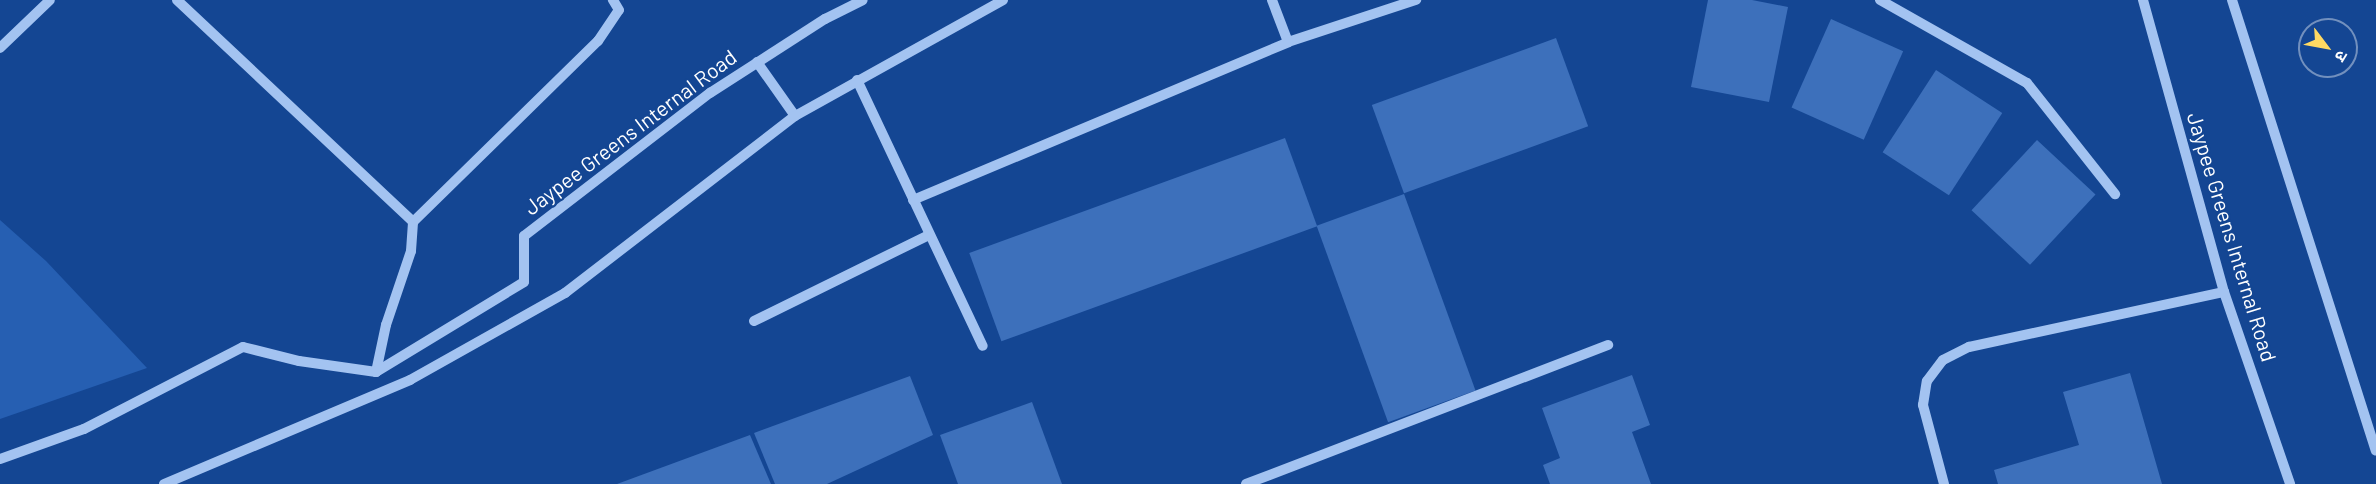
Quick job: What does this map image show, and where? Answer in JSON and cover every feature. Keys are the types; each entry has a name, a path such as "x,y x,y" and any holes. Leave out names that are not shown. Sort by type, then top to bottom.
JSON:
{"street":[{"path":"0,48 50,0"},
{"path":"177,0 413,222"},
{"path":"0,459 84,429 243,347 299,361 376,372 386,325 411,251 413,222 603,35 619,10 613,0"},
{"name":"Jaypee Greens Internal Road","path":"376,372 524,282 524,236 710,93 757,62 862,0"},
{"path":"164,484 410,380 565,293 795,116 1003,0"},
{"path":"1272,0 1288,42"},
{"path":"913,200 1288,42 1416,0"},
{"path":"1880,0 2027,82 2115,194"},
{"name":"Jaypee Greens Internal Road","path":"2143,0 2224,292 2290,484"},
{"path":"2232,0 2376,451"},
{"path":"757,62 795,116"},
{"path":"857,80 983,346"},
{"path":"754,321 929,235"},
{"path":"1944,484 1923,405 1927,381 1943,360 1969,346 2224,292"},
{"path":"1245,484 1608,345"}],"shaded area":[{"path":"0,220 46,261 147,368 0,419"}],"building":[{"path":"1708,0 1752,0 1788,7 1769,102 1691,87"},
{"path":"1831,19 1903,51 1864,140 1792,108"},
{"path":"1556,38 1588,126 1404,193 1372,105"},
{"path":"1936,70 2002,113 1949,195 1883,152"},
{"path":"1285,138 1317,226 1001,341 969,253"},
{"path":"2037,140 2096,195 2030,265 1972,210"},
{"path":"1404,194 1475,390 1388,422 1317,226"},
{"path":"2130,373 2162,484 1998,484 1994,470 2079,445 2063,392"},
{"path":"1632,375 1650,425 1632,432 1651,484 1550,484 1543,465 1560,458 1542,408"},
{"path":"910,376 933,435 827,484 775,484 754,433"},
{"path":"1032,402 1062,484 958,484 940,435"},
{"path":"750,435 771,484 617,484"}]}
